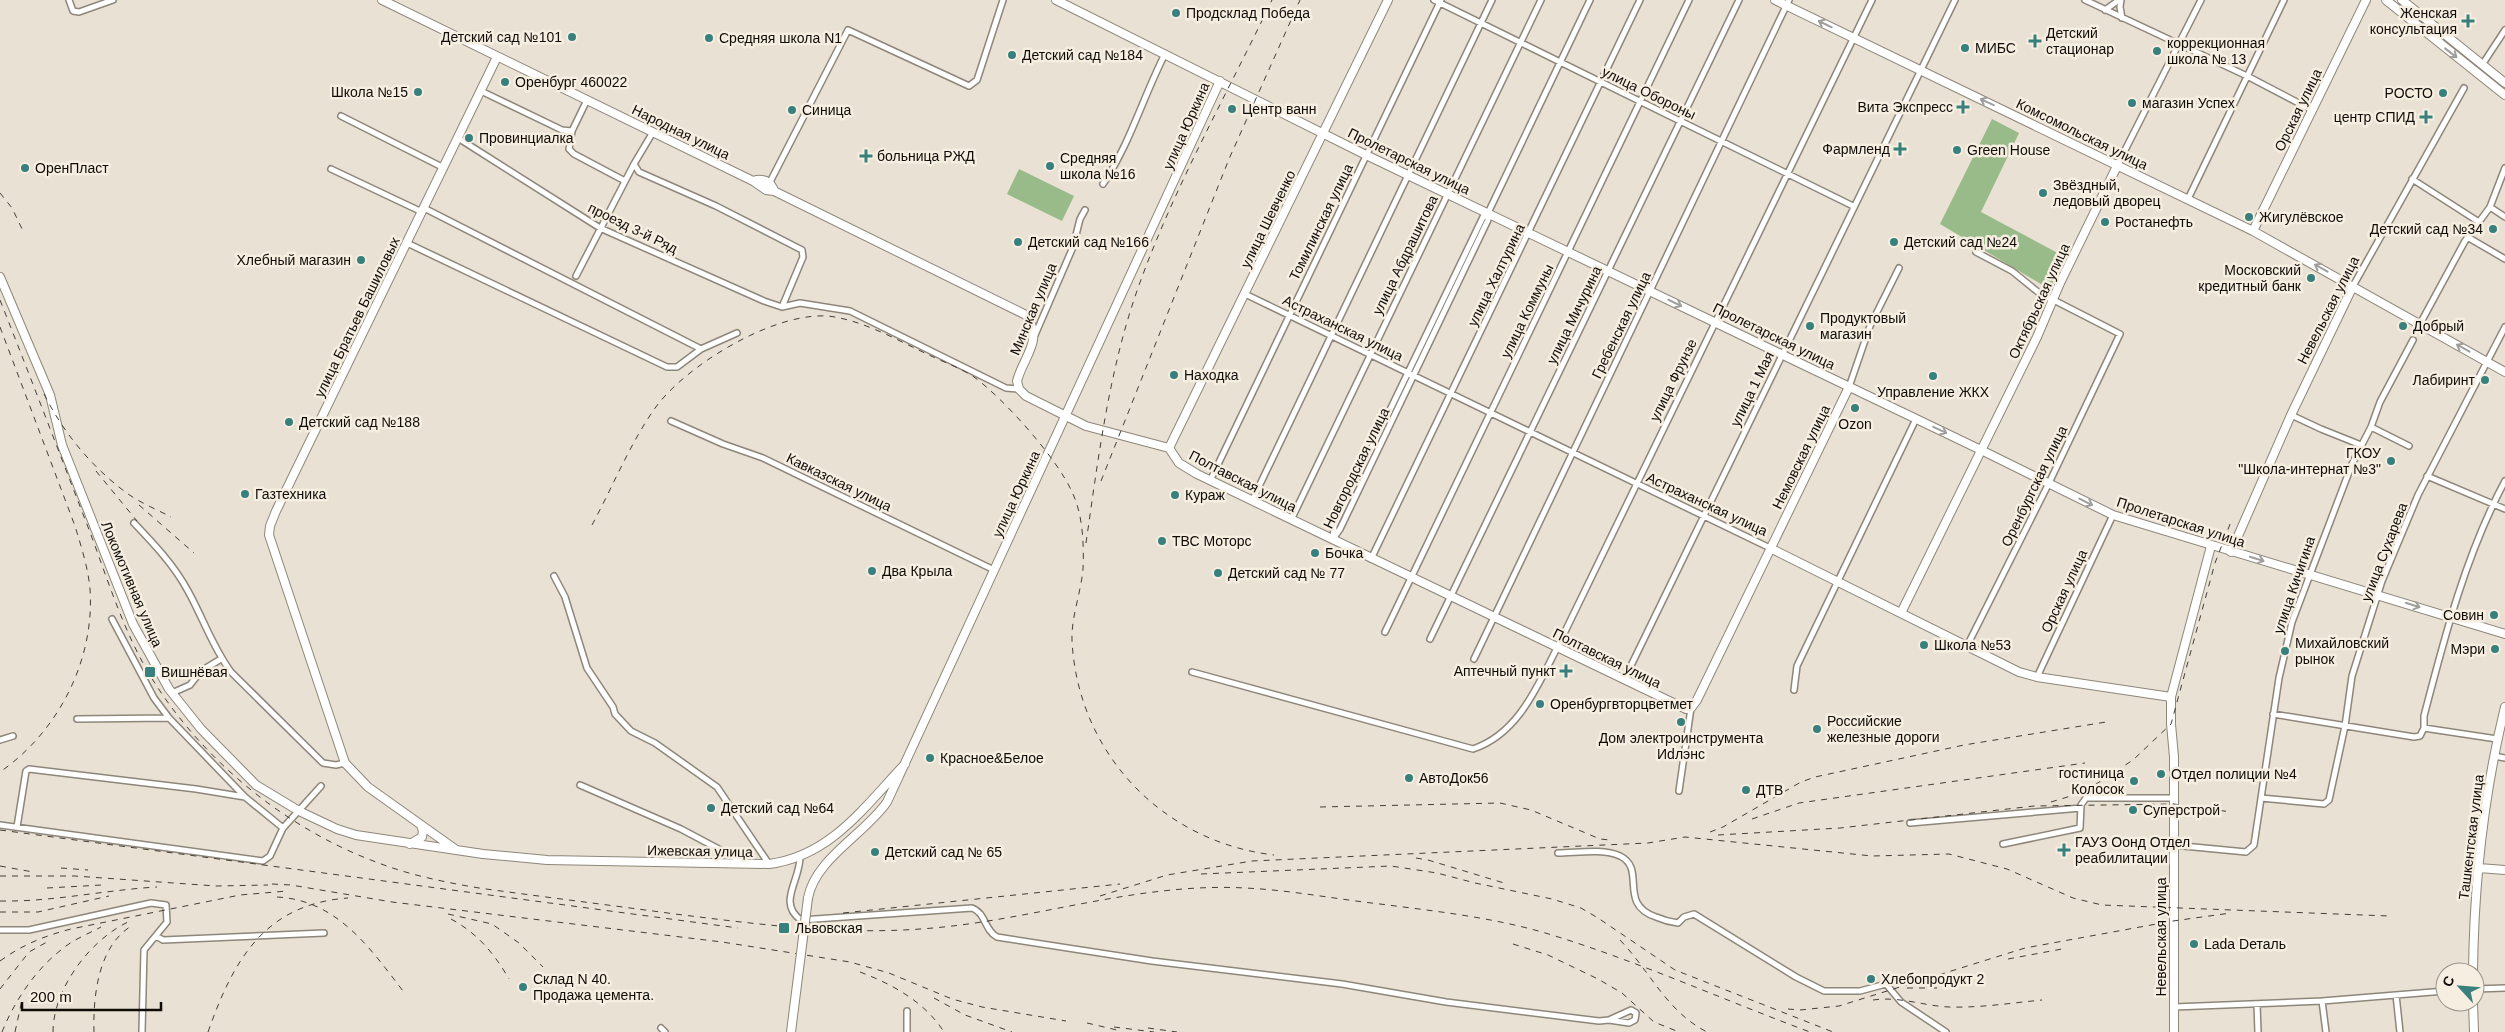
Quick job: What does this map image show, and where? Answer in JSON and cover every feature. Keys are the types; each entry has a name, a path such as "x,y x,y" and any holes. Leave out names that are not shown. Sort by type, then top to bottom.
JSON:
{"street":[{"path":"69,0 73,11 79,12 114,0"},
{"name":"Народная улица","path":"382,0 753,181 766,190 774,191 1026,315 1032,324 1035,335"},
{"path":"774,191 770,182 848,30 969,86 977,80 1003,0"},
{"name":"Пролетарская улица","path":"1056,0 1366,155 2113,515 2210,546 2379,594 2505,634"},
{"name":"улица Шевченко","path":"1168,448 1388,0"},
{"path":"1252,501 1492,0"},
{"name":"улица Абдрашитова","path":"1291,520 1541,0"},
{"name":"Новгородская улица","path":"1332,540 1340,529 1413,377 1488,220 1488,213 1590,0"},
{"name":"улица Халтурина","path":"1371,559 1640,0"},
{"name":"улица Коммуны","path":"1385,632 1689,0"},
{"name":"улица Мичурина","path":"1430,639 1739,0"},
{"name":"Комсомольская улица","path":"1775,0 1787,3 1852,38 2118,164 2252,231 2505,372"},
{"name":"улица Фрунзе","path":"1192,672 1472,750 1488,742 1510,726 1530,701 1557,648 1635,484 1872,0"},
{"name":"улица 1 Мая","path":"1624,680 1853,206 1955,0"},
{"path":"2086,0 2247,76 2312,110"},
{"path":"2104,10 2120,0"},
{"path":"2120,0 2122,18"},
{"name":"Октябрьская улица","path":"1902,613 2037,337 2053,299 2118,164 2201,0"},
{"path":"2188,199 2284,0"},
{"name":"Орская улица","path":"2252,231 2366,0"},
{"path":"2386,0 2505,95"},
{"path":"2402,0 2505,84"},
{"name":"улица Обороны","path":"1438,1 1520,44 1640,100 1853,206"},
{"name":"Томилинская улица","path":"1210,481 1438,1"},
{"name":"Гребенская улица","path":"1474,658 1492,616 1787,3"},
{"path":"2482,65 2505,30"},
{"path":"1103,184 1115,167 1165,54"},
{"name":"улица Братьев Башиловых","path":"345,763 277,563 269,535 270,526 497,57"},
{"name":"улица Юркина","path":"791,1032 808,898 813,884 823,868 878,815 887,802 1220,81"},
{"name":"Невельская улица","path":"2231,552 2291,415 2352,286 2464,88"},
{"path":"481,90 562,130 572,131"},
{"path":"587,100 572,131 569,149 574,154 626,181"},
{"path":"341,116 444,168"},
{"path":"576,276 634,164 653,132"},
{"name":"проезд 3-й Ряд","path":"458,138 600,228 773,306 782,307"},
{"path":"634,164 638,172 716,206 802,250 803,257 782,307"},
{"path":"2420,324 2469,238 2490,207 2505,168"},
{"path":"331,169 423,210 702,349"},
{"path":"2412,179 2479,222"},
{"name":"Народная улица","path":"753,181 764,180 770,182"},
{"path":"2490,207 2505,217"},
{"name":"Минская улица","path":"1019,389 1020,373 1073,247 1080,220 1085,210"},
{"name":"Новгородская улица","path":"1332,540 1334,526 1483,217 1488,213"},
{"path":"2469,238 2505,259"},
{"path":"407,243 667,367 677,367 702,349 737,333"},
{"path":"1976,252 2012,271 2038,292 2053,299"},
{"name":"Немовская улица","path":"1691,708 1849,387 1870,326 1899,268"},
{"name":"Локомотивная улица","path":"0,277 50,396 59,436 74,478 132,624 172,693 201,729 252,781 299,812 344,832 410,844 458,850"},
{"name":"Астраханская улица","path":"1245,294 1369,356 1838,580 2019,672 2037,677 2171,697"},
{"name":"Оренбургская улица","path":"1967,646 2049,483 2120,334 2053,299"},
{"path":"782,307 800,303 850,311 1006,388 1019,389 1026,396 1066,417 1095,428 1168,448"},
{"name":"улица Сухарева","path":"2261,798 2324,804 2329,800 2345,726 2352,676 2399,535 2427,476 2505,327"},
{"name":"улица Кичигина","path":"2173,845 2246,852 2254,845 2273,714 2287,636 2335,503 2380,402 2413,340"},
{"path":"2291,415 2321,430 2361,445"},
{"path":"1794,690 1796,666 1916,419"},
{"name":"Кавказская улица","path":"671,421 723,444 763,458 994,570"},
{"path":"2370,427 2409,446"},
{"name":"Полтавская улица","path":"1168,448 1179,463 1210,481 1681,707 1691,708"},
{"path":"2427,476 2505,510"},
{"path":"2273,714 2414,737 2420,736 2424,728 2424,716 2450,616 2486,518 2493,509 2493,504 2505,481"},
{"name":"Орская улица","path":"2037,677 2113,515"},
{"path":"134,523 165,555 188,590 221,659 231,672 324,763 336,765 345,763 368,787 458,850"},
{"name":"Невельская улица","path":"2174,1032 2174,798 2171,697 2210,546"},
{"path":"554,576 565,597 587,668 618,718 631,731 661,746 717,787 769,864"},
{"path":"112,619 154,698 169,718 245,797 283,828"},
{"path":"172,693 190,685 201,671 221,659"},
{"name":"Ташкентская улица","path":"2474,962 2479,868 2494,756 2505,707"},
{"path":"1679,791 1691,708"},
{"path":"76,719 169,718"},
{"path":"2424,728 2497,739"},
{"path":"0,740 13,736"},
{"path":"2494,756 2505,758"},
{"name":"Ижевская улица","path":"458,850 547,860 769,864 800,858 830,841 905,764"},
{"path":"17,827 28,769 245,797"},
{"path":"580,785 738,857 748,865"},
{"path":"0,825 263,861 270,856 283,828 321,786"},
{"path":"2003,844 2080,828 2082,800 2086,798 2174,798"},
{"path":"868,803 878,807 878,815"},
{"path":"1910,823 2081,808"},
{"path":"410,844 422,837 421,825"},
{"path":"1558,853 1601,852 1619,856 1628,862 1632,868 1634,898 1639,908 1647,914 1678,923 1684,917 1694,914 1796,977 1824,991 1860,992 1886,984 1901,1002 1946,1032"},
{"path":"800,858 800,870 791,892 790,906 791,912 801,920 972,908 979,913 987,929 997,937 1152,961 1342,984 1446,1002 1599,1021 1610,1020 1629,1023 1635,1020 1636,1014 1631,1010 1610,1020"},
{"path":"2479,868 2505,870"},
{"path":"0,930 29,930 160,903 166,905 168,915 164,927 146,946 144,956 142,1032"},
{"path":"156,936 163,940 324,933"},
{"path":"2485,989 2505,988"},
{"path":"2174,1007 2322,1001 2435,992"},
{"path":"2396,995 2400,1032"},
{"path":"2322,1001 2326,1032"},
{"path":"2257,1004 2258,1032"},
{"path":"907,1032 908,1011"},
{"path":"2473,1012 2474,1032"}],"green space":[{"path":"1992,119 2019,133 1981,212 2067,258 2051,290 1940,224"},
{"path":"1019,169 1074,196 1062,221 1007,194"}],"railway":[{"path":"1086,543 1107,408 1131,309 1171,207 1272,0"},
{"path":"1101,481 1229,159 1300,0"},
{"path":"0,193 12,208 24,233"},
{"path":"0,300 116,604 132,641 151,677 195,736 248,788 310,830 342,848 376,862 427,878 479,888 675,914 828,930 920,929 961,925 1123,896 1163,891 1245,888 1296,893 1461,915 1502,922 1542,932 1610,954 1810,1032"},
{"path":"592,525 636,438 653,411 667,394 686,376 709,359 761,330 788,321 813,316 835,317 871,328 958,368 974,377 1000,399 1029,430 1065,478 1076,501 1082,530 1083,569 1073,623 1072,641 1078,682 1090,720 1109,755 1134,786 1163,811 1196,832 1234,847 1274,855"},
{"path":"0,327 75,526 86,565 90,589 90,616 86,642 79,668 69,692 39,737 21,756 0,772"},
{"path":"44,394 69,435 100,470 129,495 171,517"},
{"path":"96,471 137,521"},
{"path":"139,505 194,553"},
{"path":"2051,802 2084,792 2133,760 2171,724 2215,563 2232,519"},
{"path":"1710,832 1723,827 1801,782 1815,777 1964,745 2106,722"},
{"path":"1752,819 1799,803 2085,763"},
{"path":"1320,807 1500,803 1531,810 1600,839 1610,840"},
{"path":"1718,835 1840,828 2034,806 2174,804 2231,812"},
{"path":"0,830 738,928"},
{"path":"1100,896 1167,875 1252,861 1648,843 1685,837 1872,856 1949,854 2007,869 2073,898 2102,905 2389,916"},
{"path":"1416,858 1504,883"},
{"path":"0,866 33,872"},
{"path":"1201,874 1391,866 1437,873 1552,899 1581,908 1675,970 1833,1032"},
{"path":"61,868 88,870"},
{"path":"0,876 75,876 216,886 268,885"},
{"path":"272,884 291,885 392,902 722,942 850,962 889,973 952,999 982,1007 1066,1021"},
{"path":"843,913 1120,884"},
{"path":"47,888 102,885"},
{"path":"0,901 39,900 157,887"},
{"path":"0,961 34,942 71,929 240,895 287,891"},
{"path":"0,912 38,912 109,896"},
{"path":"277,897 298,900 317,907 335,917 364,943 403,991"},
{"path":"208,1032 218,1006 241,960 273,924 294,911 319,903 348,898"},
{"path":"1788,1009 1800,1010 1839,1006 2025,948 2173,921 2231,913"},
{"path":"448,914 492,924 519,943 543,967"},
{"path":"451,919 484,944 509,979"},
{"path":"53,1032 59,999 76,968 100,941 128,922"},
{"path":"94,1032 97,988 105,958 121,934 133,925"},
{"path":"2,1032 19,998 42,967 65,946 101,927"},
{"path":"1620,940 1669,1002 1680,1013 1707,1032"},
{"path":"0,989 29,952 47,942"},
{"path":"1513,944 1548,955 1598,979 1622,993 1654,1022 1679,1032"},
{"path":"2008,959 2062,949"},
{"path":"860,972 884,982 907,995 918,1003 944,1032"},
{"path":"1907,988 1947,988"},
{"path":"934,998 965,1015 1012,1032"},
{"path":"1873,1000 1892,999 1961,1007 2042,1000"},
{"path":"15,1032 22,1000"},
{"path":"1087,1023 1121,1031"},
{"path":"1114,1027 1154,1032"},
{"path":"1148,1028 1177,1032"}],"place":[{"name":"Продсклад Победа","path":"1176,13"},
{"name":"Женская консультация","path":"2468,21"},
{"name":"Детский сад №101","path":"572,37"},
{"name":"Средняя школа N1","path":"709,38"},
{"name":"Детский стационар","path":"2035,41"},
{"name":"МИБС","path":"1965,48"},
{"name":"коррекционная школа № 13","path":"2157,51"},
{"name":"Детский сад №184","path":"1012,55"},
{"name":"Оренбург 460022","path":"505,82"},
{"name":"Школа №15","path":"418,92"},
{"name":"РОСТО","path":"2443,93"},
{"name":"магазин Успех","path":"2132,103"},
{"name":"Вита Экспресс","path":"1963,107"},
{"name":"Центр ванн","path":"1232,109"},
{"name":"Синица","path":"792,110"},
{"name":"центр СПИД","path":"2426,117"},
{"name":"Провинциалка","path":"469,138"},
{"name":"Фармленд","path":"1900,149"},
{"name":"Green House","path":"1957,150"},
{"name":"больница РЖД","path":"866,156"},
{"name":"Средняя школа №16","path":"1050,166"},
{"name":"ОренПласт","path":"25,168"},
{"name":"Звёздный, ледовый дворец","path":"2043,193"},
{"name":"Жигулёвское","path":"2249,217"},
{"name":"Ростанефть","path":"2105,222"},
{"name":"Детский сад №34","path":"2493,229"},
{"name":"Детский сад №166","path":"1018,242"},
{"name":"Детский сад №24","path":"1894,242"},
{"name":"Хлебный магазин","path":"361,260"},
{"name":"Московский кредитный банк","path":"2311,278"},
{"name":"Продуктовый магазин","path":"1810,326"},
{"name":"Добрый","path":"2403,326"},
{"name":"Находка","path":"1174,375"},
{"name":"Управление ЖКХ","path":"1933,376"},
{"name":"Лабиринт","path":"2485,380"},
{"name":"Ozon","path":"1855,408"},
{"name":"Детский сад №188","path":"289,422"},
{"name":"ГКОУ \"Школа-интернат №3\"","path":"2391,461"},
{"name":"Газтехника","path":"245,494"},
{"name":"Кураж","path":"1175,495"},
{"name":"ТВС Моторс","path":"1162,541"},
{"name":"Бочка","path":"1315,553"},
{"name":"Два Крыла","path":"872,571"},
{"name":"Детский сад № 77","path":"1218,573"},
{"name":"Совин","path":"2494,615"},
{"name":"Школа №53","path":"1924,645"},
{"name":"Мэри","path":"2495,649"},
{"name":"Михайловский рынок","path":"2285,651"},
{"name":"Аптечный пункт","path":"1566,671"},
{"name":"Вишнёвая","path":"150,672"},
{"name":"Оренбургвторцветмет","path":"1540,704"},
{"name":"Дом электроинструмента Иdлэнс","path":"1681,722"},
{"name":"Российские железные дороги","path":"1817,729"},
{"name":"Красное&Белое","path":"930,758"},
{"name":"Отдел полиции №4","path":"2161,774"},
{"name":"АвтоДок56","path":"1409,778"},
{"name":"гостиница Колосок","path":"2134,781"},
{"name":"ДТВ","path":"1746,790"},
{"name":"Детский сад №64","path":"711,808"},
{"name":"Суперстрой","path":"2133,810"},
{"name":"ГАУЗ Оонд Отдел реабилитации","path":"2064,850"},
{"name":"Детский сад № 65","path":"875,852"},
{"name":"Львовская","path":"784,928"},
{"name":"Lada Dеталь","path":"2194,944"},
{"name":"Хлебопродукт 2","path":"1871,979"},
{"name":"Склад N 40. Продажа цемента.","path":"523,987"}]}
